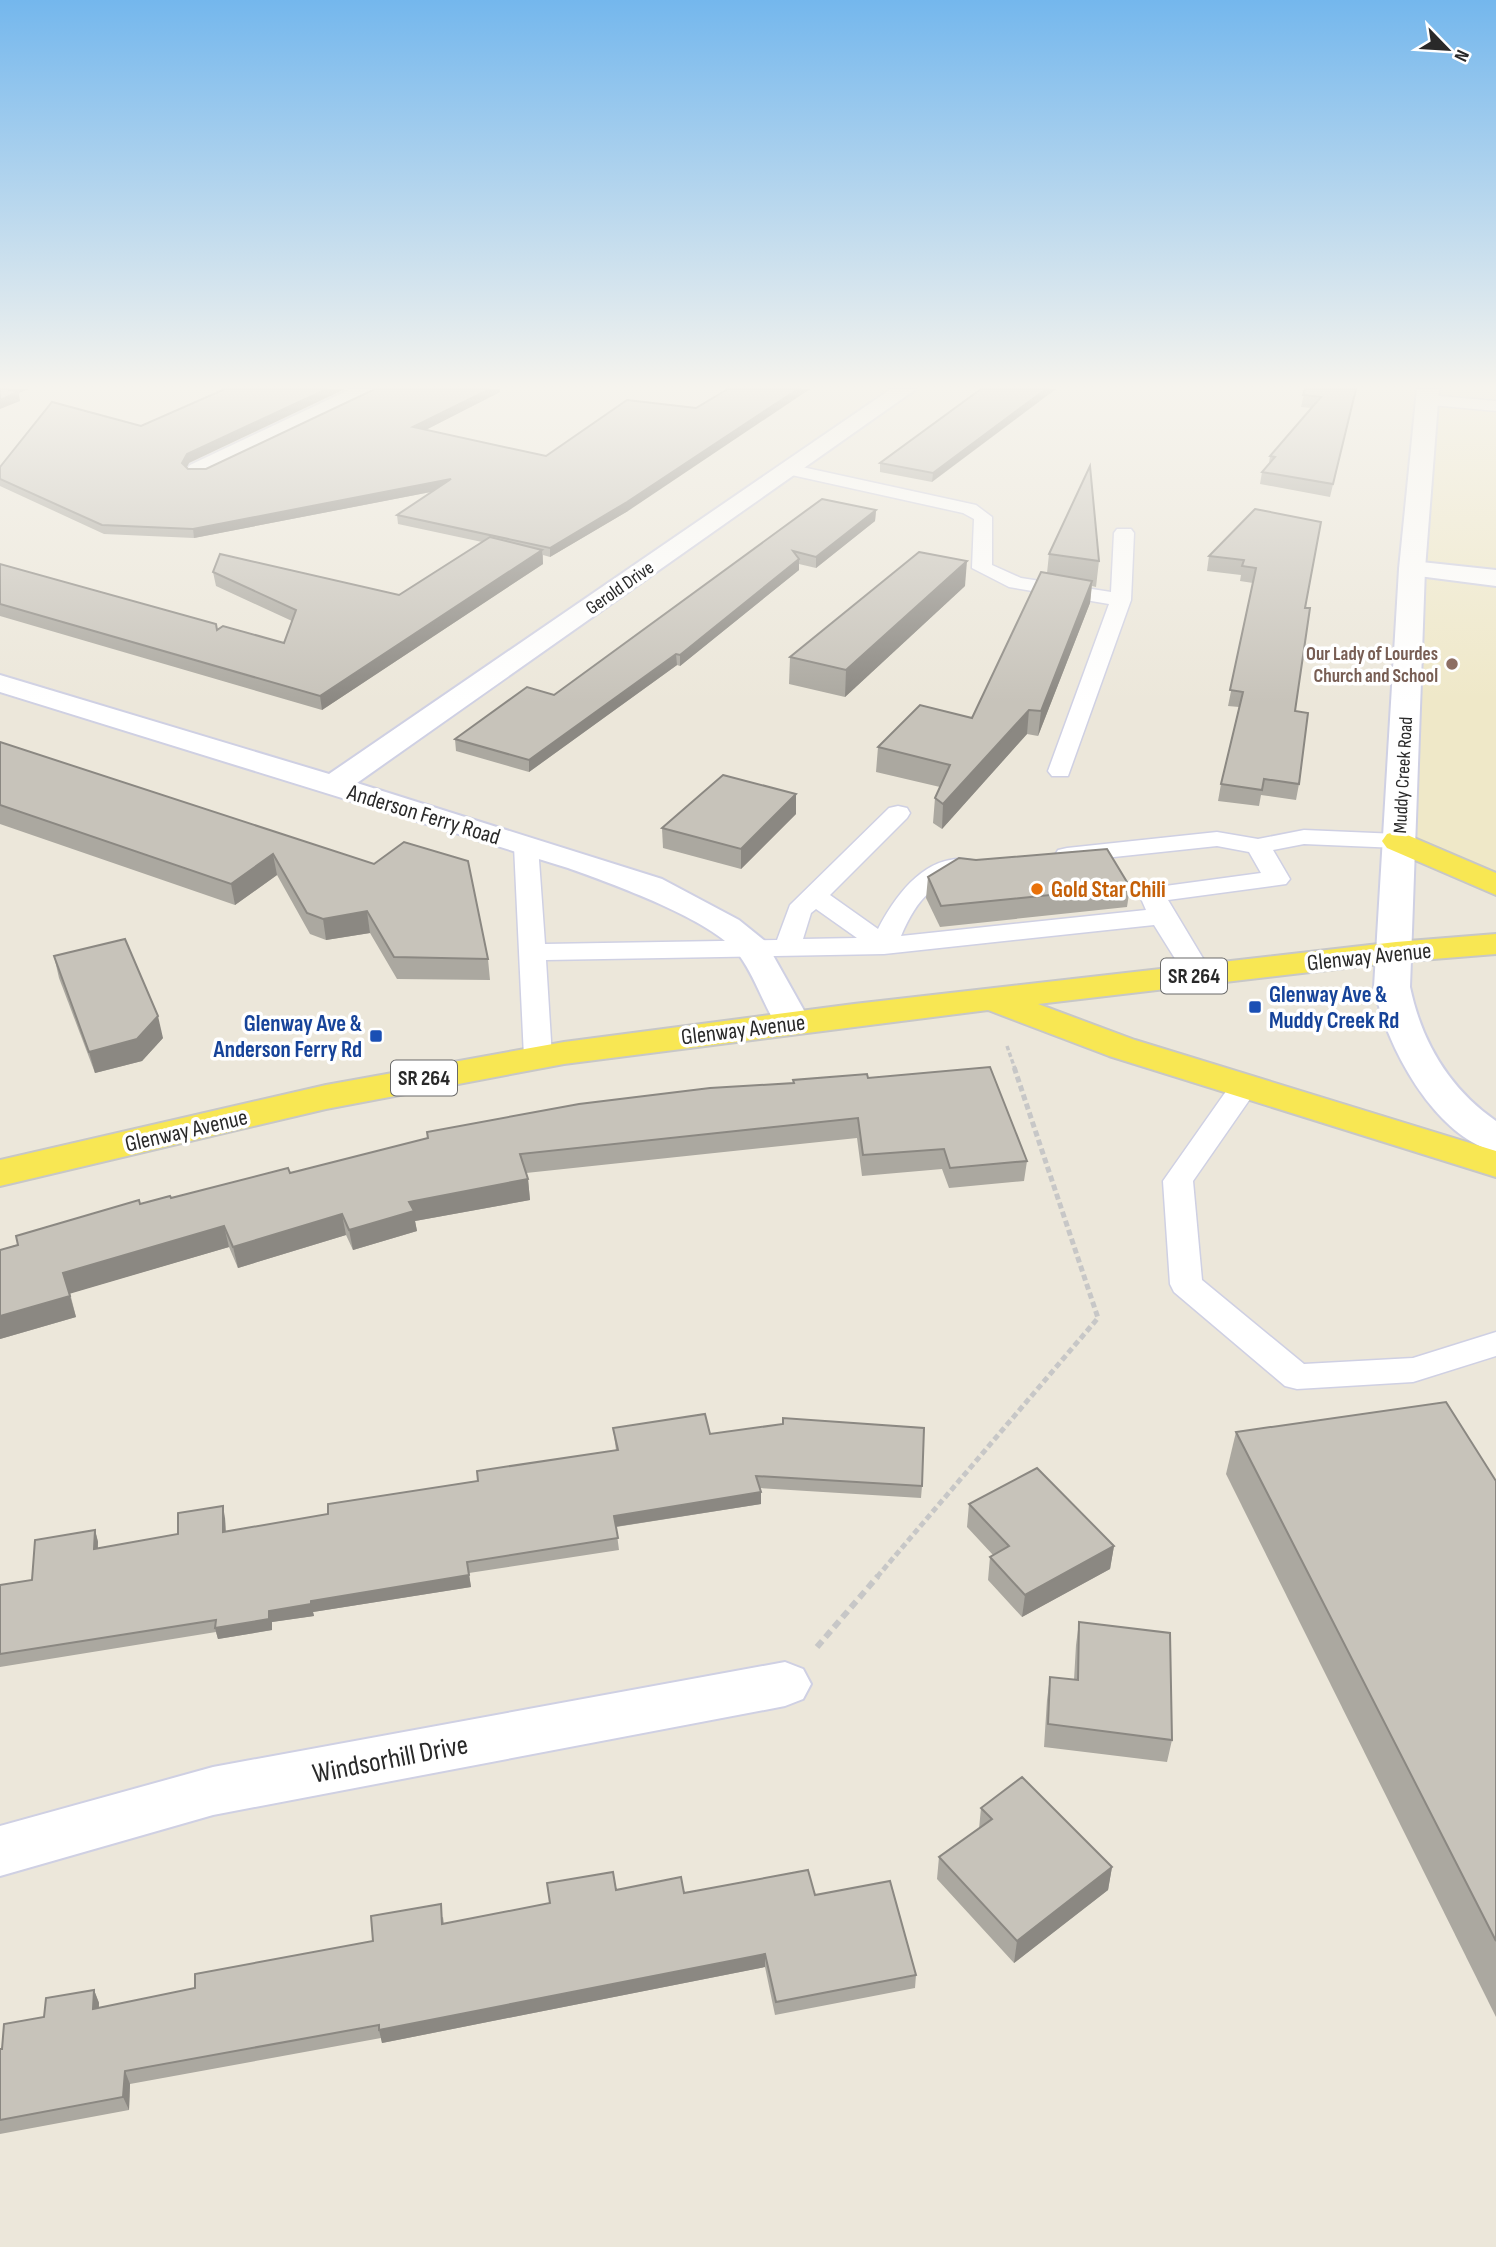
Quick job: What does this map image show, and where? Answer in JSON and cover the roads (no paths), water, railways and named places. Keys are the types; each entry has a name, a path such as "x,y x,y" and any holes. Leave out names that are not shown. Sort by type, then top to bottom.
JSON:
{"main road":[{"path":"1398,841 1496,885"},
{"name":"Glenway Avenue","path":"0,1173 326,1097 538,1057 992,999 1396,952 1496,944"},
{"path":"992,999 1122,1048 1496,1164"}],"street":[{"name":"Gerold Drive","path":"333,786 758,494"},
{"name":"Muddy Creek Road","path":"1419,494 1412,569 1398,841 1396,952 1392,987 1395,1011 1416,1062 1438,1089 1479,1129 1496,1140"},
{"path":"1412,569 1496,578"},
{"name":"Anderson Ferry Road","path":"0,683 650,886 727,927 753,948 793,1023"},
{"name":"Windsorhill Drive","path":"0,1851 213,1791 785,1684"}],"lane":[{"path":"901,494 969,509 983,517 982,568 1016,583 1121,600"},
{"path":"1060,771 1121,600 1124,533"},
{"path":"788,946 799,911 898,813"},
{"path":"1039,858 1217,839 1258,846 1304,836 1398,841"},
{"path":"526,846 538,1057"},
{"path":"1199,975 1162,916 1152,894 1277,879 1258,846"},
{"path":"884,946 900,907 921,881 956,867 984,864"},
{"path":"814,896 884,946"},
{"path":"532,952 884,946 1162,916"},
{"path":"1244,1086 1178,1181 1186,1284 1297,1377 1413,1370 1496,1344"}],"place":[{"name":"Our Lady of Lourdes Church and School","path":"1452,664"},
{"name":"Gold Star Chili","path":"1037,889"},
{"name":"Glenway Ave & Muddy Creek Rd","path":"1255,1007"},
{"name":"Glenway Ave & Anderson Ferry Rd","path":"376,1036"}]}
